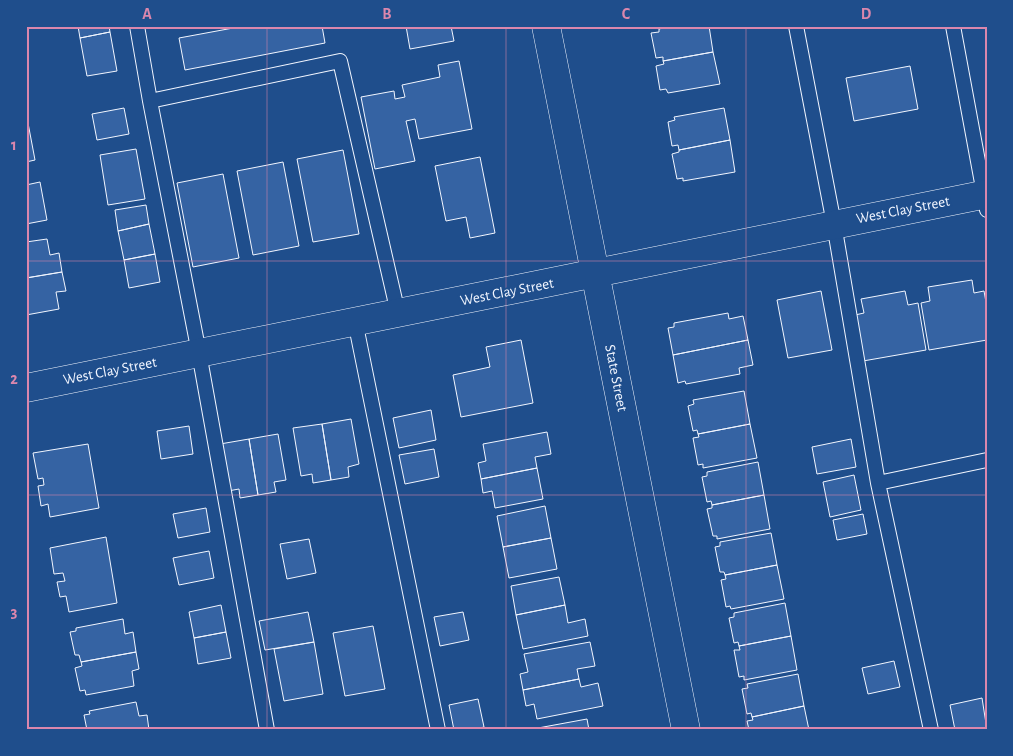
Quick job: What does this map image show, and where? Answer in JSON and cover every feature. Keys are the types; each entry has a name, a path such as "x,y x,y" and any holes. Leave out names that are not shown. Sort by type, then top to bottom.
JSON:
{"street":[{"name":"State Street","path":"546,26 686,730"},
{"name":"West Clay Street","path":"26,388 834,224 986,199"}],"lane":[{"path":"137,26 199,353 267,730"},
{"path":"796,26 834,224 878,483 931,730"},
{"path":"953,26 986,199"},
{"path":"150,101 340,61 398,313"},
{"path":"355,321 438,730"},
{"path":"878,483 987,460"}],"building":[{"path":"78,26 109,26 110,32 80,38"},
{"path":"244,26 322,26 325,43 185,70 179,38"},
{"path":"406,26 451,26 454,41 410,49"},
{"path":"671,26 709,26 713,52 663,61 663,57 656,58 651,33 659,32 659,29"},
{"path":"110,32 117,71 87,76 80,38"},
{"path":"713,52 720,84 668,93 666,89 660,90 656,66 664,64 663,61"},
{"path":"459,61 472,129 419,139 415,119 406,121 415,161 375,169 361,97 394,91 395,99 405,97 402,85 440,77 438,65"},
{"path":"910,66 918,109 854,121 846,78"},
{"path":"124,108 129,134 97,140 92,114"},
{"path":"724,108 730,140 679,150 678,145 672,146 668,122 675,120 674,117"},
{"path":"26,123 28,123 35,160 26,162"},
{"path":"730,140 735,172 683,181 683,178 677,179 672,154 679,152 679,150"},
{"path":"136,149 145,199 108,205 100,155"},
{"path":"343,150 359,234 313,242 297,159"},
{"path":"480,157 495,233 470,238 466,217 446,221 435,166"},
{"path":"283,162 299,246 253,255 237,171"},
{"path":"223,174 239,258 193,267 177,183"},
{"path":"40,182 47,220 26,224 26,185"},
{"path":"146,205 149,224 118,231 115,210"},
{"path":"149,224 155,254 124,260 118,231"},
{"path":"47,239 50,255 59,253 62,272 26,278 26,242"},
{"path":"155,254 160,282 129,288 124,260"},
{"path":"62,272 66,291 56,292 59,309 26,315 26,278"},
{"path":"972,280 974,293 984,291 987,308 987,340 929,350 921,303 930,301 928,287"},
{"path":"821,291 832,350 788,358 777,300"},
{"path":"905,291 908,305 918,303 926,350 863,361 855,315 864,313 861,299"},
{"path":"728,313 729,319 743,316 748,340 673,355 668,328 674,327 674,323"},
{"path":"521,340 533,403 461,417 453,375 490,367 486,347"},
{"path":"748,340 753,365 739,368 740,374 686,384 685,381 678,383 673,355"},
{"path":"744,391 750,424 698,434 697,430 693,431 688,406 694,404 693,400"},
{"path":"431,410 436,440 399,448 393,418"},
{"path":"351,419 359,464 348,467 349,477 331,480 322,424"},
{"path":"322,424 331,480 313,483 312,474 301,476 293,428"},
{"path":"750,424 757,458 703,468 703,464 698,465 693,438 699,437 698,434"},
{"path":"189,426 193,454 161,459 157,431"},
{"path":"547,432 551,454 535,457 537,468 481,479 478,463 486,461 483,444"},
{"path":"278,434 286,480 274,482 276,492 258,495 249,439"},
{"path":"249,439 258,495 240,498 239,489 228,491 220,444"},
{"path":"851,439 856,467 817,474 812,447"},
{"path":"88,444 99,508 50,517 48,504 41,506 38,486 44,485 43,478 38,479 33,453"},
{"path":"434,449 439,477 405,484 399,455"},
{"path":"758,462 764,495 712,505 711,501 707,502 702,477 707,476 707,472"},
{"path":"537,468 543,499 495,508 492,491 483,493 481,479"},
{"path":"854,475 861,510 830,517 823,482"},
{"path":"764,495 770,529 717,539 717,536 713,536 707,509 712,508 712,505"},
{"path":"545,506 551,538 503,547 497,516"},
{"path":"206,508 210,532 178,538 173,514"},
{"path":"863,514 867,534 837,540 833,520"},
{"path":"771,533 777,565 725,575 724,572 720,572 715,547 720,546 720,542"},
{"path":"106,537 117,603 69,612 66,596 60,597 57,582 65,581 63,573 54,574 50,548"},
{"path":"551,538 557,569 509,578 503,547"},
{"path":"309,539 316,573 287,579 280,544"},
{"path":"209,551 214,578 179,585 173,558"},
{"path":"777,565 784,599 731,609 730,606 726,607 721,580 726,579 725,575"},
{"path":"559,577 565,605 516,615 511,586"},
{"path":"785,603 791,636 739,646 738,642 734,643 729,618 734,617 734,613"},
{"path":"221,605 226,632 194,638 189,612"},
{"path":"565,605 568,623 585,619 588,636 523,649 516,615"},
{"path":"308,612 314,642 265,650 259,621"},
{"path":"463,612 469,640 440,646 434,617"},
{"path":"123,619 125,634 133,632 136,652 81,662 79,655 75,655 70,632 76,631 76,628"},
{"path":"373,626 385,689 345,696 333,633"},
{"path":"226,632 231,658 198,664 194,638"},
{"path":"791,636 797,670 744,680 744,676 739,677 734,650 740,650 739,646"},
{"path":"314,642 323,694 284,701 274,649"},
{"path":"590,642 595,666 577,669 579,679 523,690 520,674 528,672 524,654"},
{"path":"136,652 139,669 132,671 134,686 86,695 85,690 80,691 75,668 82,666 81,662"},
{"path":"894,661 900,687 868,694 862,668"},
{"path":"798,674 804,706 752,717 751,713 747,714 742,689 748,688 747,684"},
{"path":"579,679 581,687 598,683 603,706 537,719 534,704 526,706 523,690"},
{"path":"982,698 987,730 955,730 950,705"},
{"path":"478,699 484,727 472,730 454,730 449,705"},
{"path":"136,702 139,716 147,715 149,730 87,730 84,715 90,714 89,711"},
{"path":"804,706 809,730 749,730 747,721 753,720 752,717"},
{"path":"587,719 589,730 539,730 538,728"}]}
